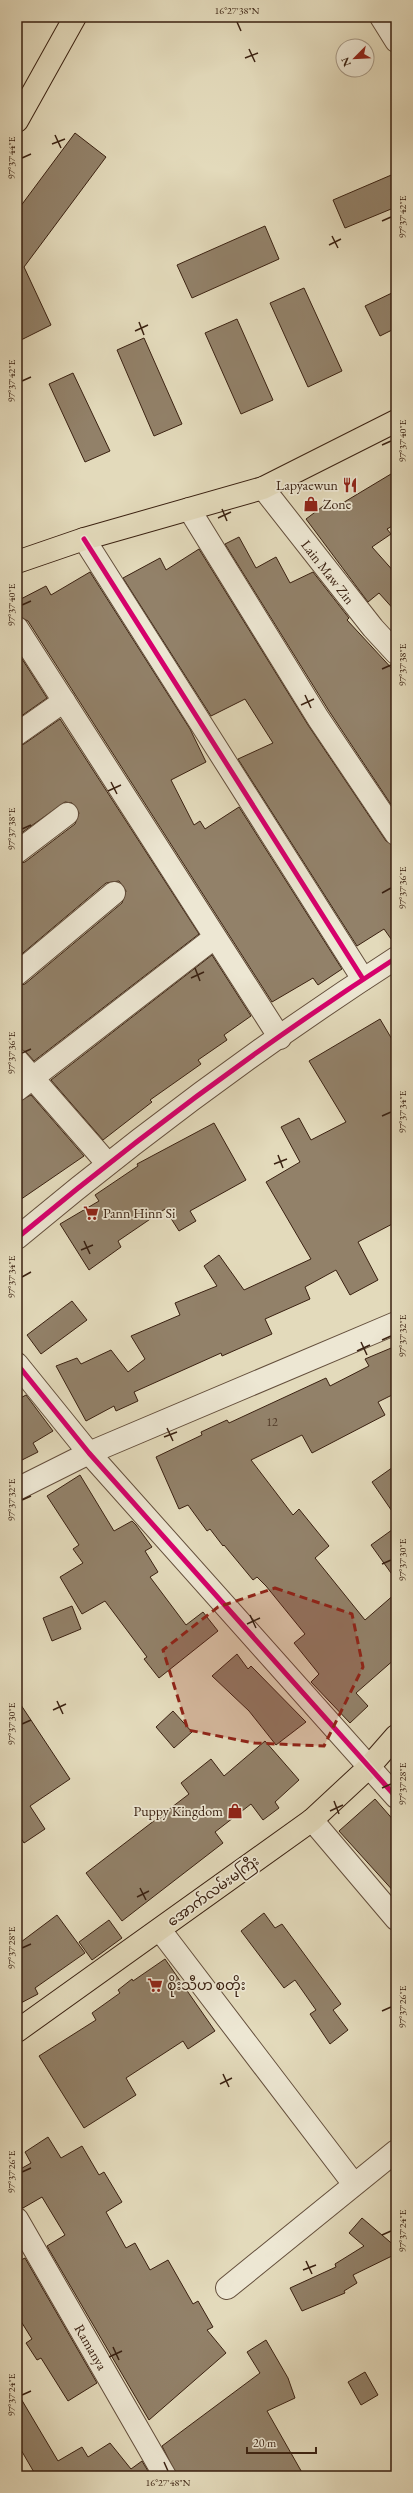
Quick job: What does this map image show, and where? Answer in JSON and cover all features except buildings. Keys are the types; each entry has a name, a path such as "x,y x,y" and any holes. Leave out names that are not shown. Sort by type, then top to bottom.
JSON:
{"main road":[{"path":"17,121 75,17"},
{"path":"17,562 84,540 263,488 396,421"},
{"name":"အောက်လမ်းမကြီး","path":"17,2031 312,1820 368,1768 396,1736"}],"street":[{"path":"381,17 396,41"},
{"name":"Lain Maw Zin","path":"263,488 373,628 396,654"},
{"path":"189,509 318,718 396,834"},
{"path":"84,540 363,979"},
{"path":"17,628 214,938 280,1038"},
{"path":"17,734 64,701"},
{"path":"17,852 67,814"},
{"path":"17,974 114,893"},
{"path":"25,1084 214,938"},
{"path":"17,1238 107,1163 363,979 396,958"},
{"path":"17,1060 25,1084 107,1163"},
{"path":"17,1489 89,1453 396,1323"},
{"path":"17,1364 89,1453 396,1798"},
{"path":"312,1820 396,1918"},
{"path":"160,1930 353,2183"},
{"path":"227,2288 353,2183 396,2151"},
{"name":"Ramanya","path":"17,2219 165,2476"}],"highlighted area":[{"path":"275,1588 352,1614 363,1667 324,1746 254,1743 188,1730 163,1650 218,1607"}],"cycle path":[{"path":"84,539 363,979"},
{"path":"17,1238 108,1164 202,1092 347,990 396,958"},
{"path":"17,1364 89,1453 396,1797"}],"place":[{"name":"Lapyaewun","path":"350,485"},
{"name":"Zone","path":"311,504"},
{"name":"Pann Hinn Si","path":"91,1213"},
{"name":"Puppy Kingdom","path":"235,1811"},
{"name":"စိုးသီဟ စတိုး","path":"155,1985"}]}
